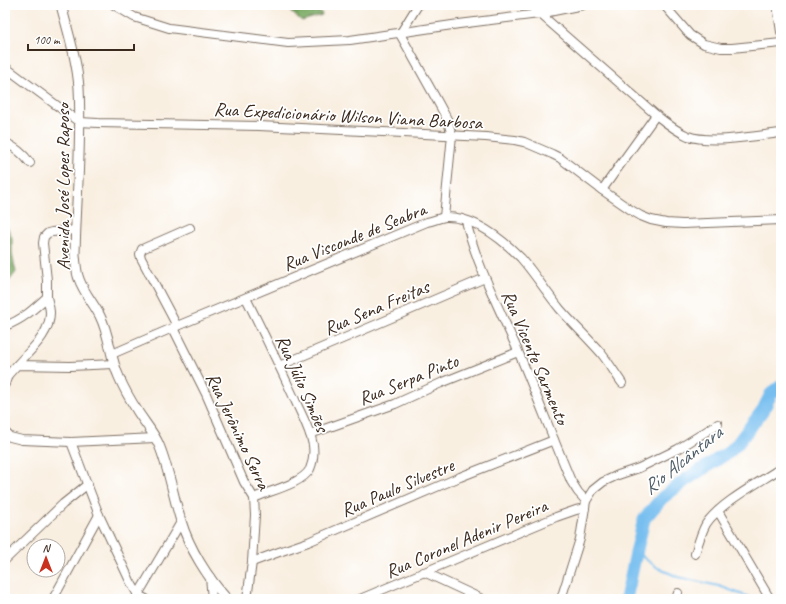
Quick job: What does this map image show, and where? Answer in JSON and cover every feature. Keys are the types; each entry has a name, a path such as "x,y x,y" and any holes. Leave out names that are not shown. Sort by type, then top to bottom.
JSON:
{"street":[{"name":"Avenida José Lopes Raposo","path":"60,5 74,59 79,87 75,255 79,279 85,292 100,315 105,327 114,364 124,389 158,444 165,462 181,522 190,545 220,592 227,599"},
{"path":"114,5 134,17 169,28 288,43 350,40 400,34 460,24 539,14 583,5"},
{"path":"400,34 418,5"},
{"path":"530,5 656,115 676,130 688,136 702,139 726,139 781,133"},
{"path":"664,5 690,35 704,44 721,48 732,48 781,43"},
{"path":"777,5 781,32"},
{"path":"400,34 447,118 452,136 444,217"},
{"path":"5,67 79,122"},
{"path":"602,190 656,115"},
{"name":"Rua Expedicionário Wilson Viana Barbosa","path":"79,122 259,126 515,140 524,142 560,158 602,190 650,220 683,224 781,220"},
{"path":"5,142 25,155 30,163"},
{"name":"Rua Visconde de Seabra","path":"112,354 427,222 444,217 466,221 481,227 494,235 520,258 565,316 601,353 622,383"},
{"name":"Rua Vicente Sarmento","path":"466,221 470,238 485,278 518,352 571,481 585,505"},
{"name":"Rua Jerônimo Serra","path":"190,228 142,249 140,254 206,394 244,482 254,498 255,515 252,562 247,599"},
{"path":"5,384 8,375 42,338 47,329 50,312 47,297 47,280 43,243 44,237 48,233 52,232 76,230"},
{"name":"Rua Sena Freitas","path":"279,366 485,278"},
{"path":"5,326 16,322 34,310 47,297"},
{"name":"Rua Júlio Simões","path":"246,298 310,434 314,457 310,470 300,479 254,498"},
{"name":"Rua Serpa Pinto","path":"310,434 395,404 441,383 518,352"},
{"path":"17,365 70,366 114,364"},
{"path":"560,599 580,539 585,505 593,490 603,482 653,462 692,441 718,424"},
{"path":"5,432 10,437 22,440 71,442 155,438"},
{"name":"Rua Paulo Silvestre","path":"252,562 308,542 460,477 554,440"},
{"path":"71,442 99,515 136,597"},
{"path":"695,554 706,524 718,511 781,468"},
{"path":"5,560 63,504 88,484"},
{"name":"Rua Coronel Adenir Pereira","path":"360,599 585,505"},
{"path":"718,511 770,599"},
{"path":"53,599 99,515"},
{"path":"136,597 181,522"},
{"path":"424,572 482,599"},
{"path":"210,577 212,599"},
{"path":"136,597 146,599"}],"green space":[{"path":"282,5 318,5 322,15 302,21"},
{"path":"5,222 12,238 12,254 16,272 5,287"}],"waterway":[{"name":"Rio Alcântara","path":"626,599 644,519 662,498 687,479 729,452 738,443 763,410 771,394 781,386"},
{"path":"637,550 644,558 658,568 678,577 719,586 754,599"}]}
